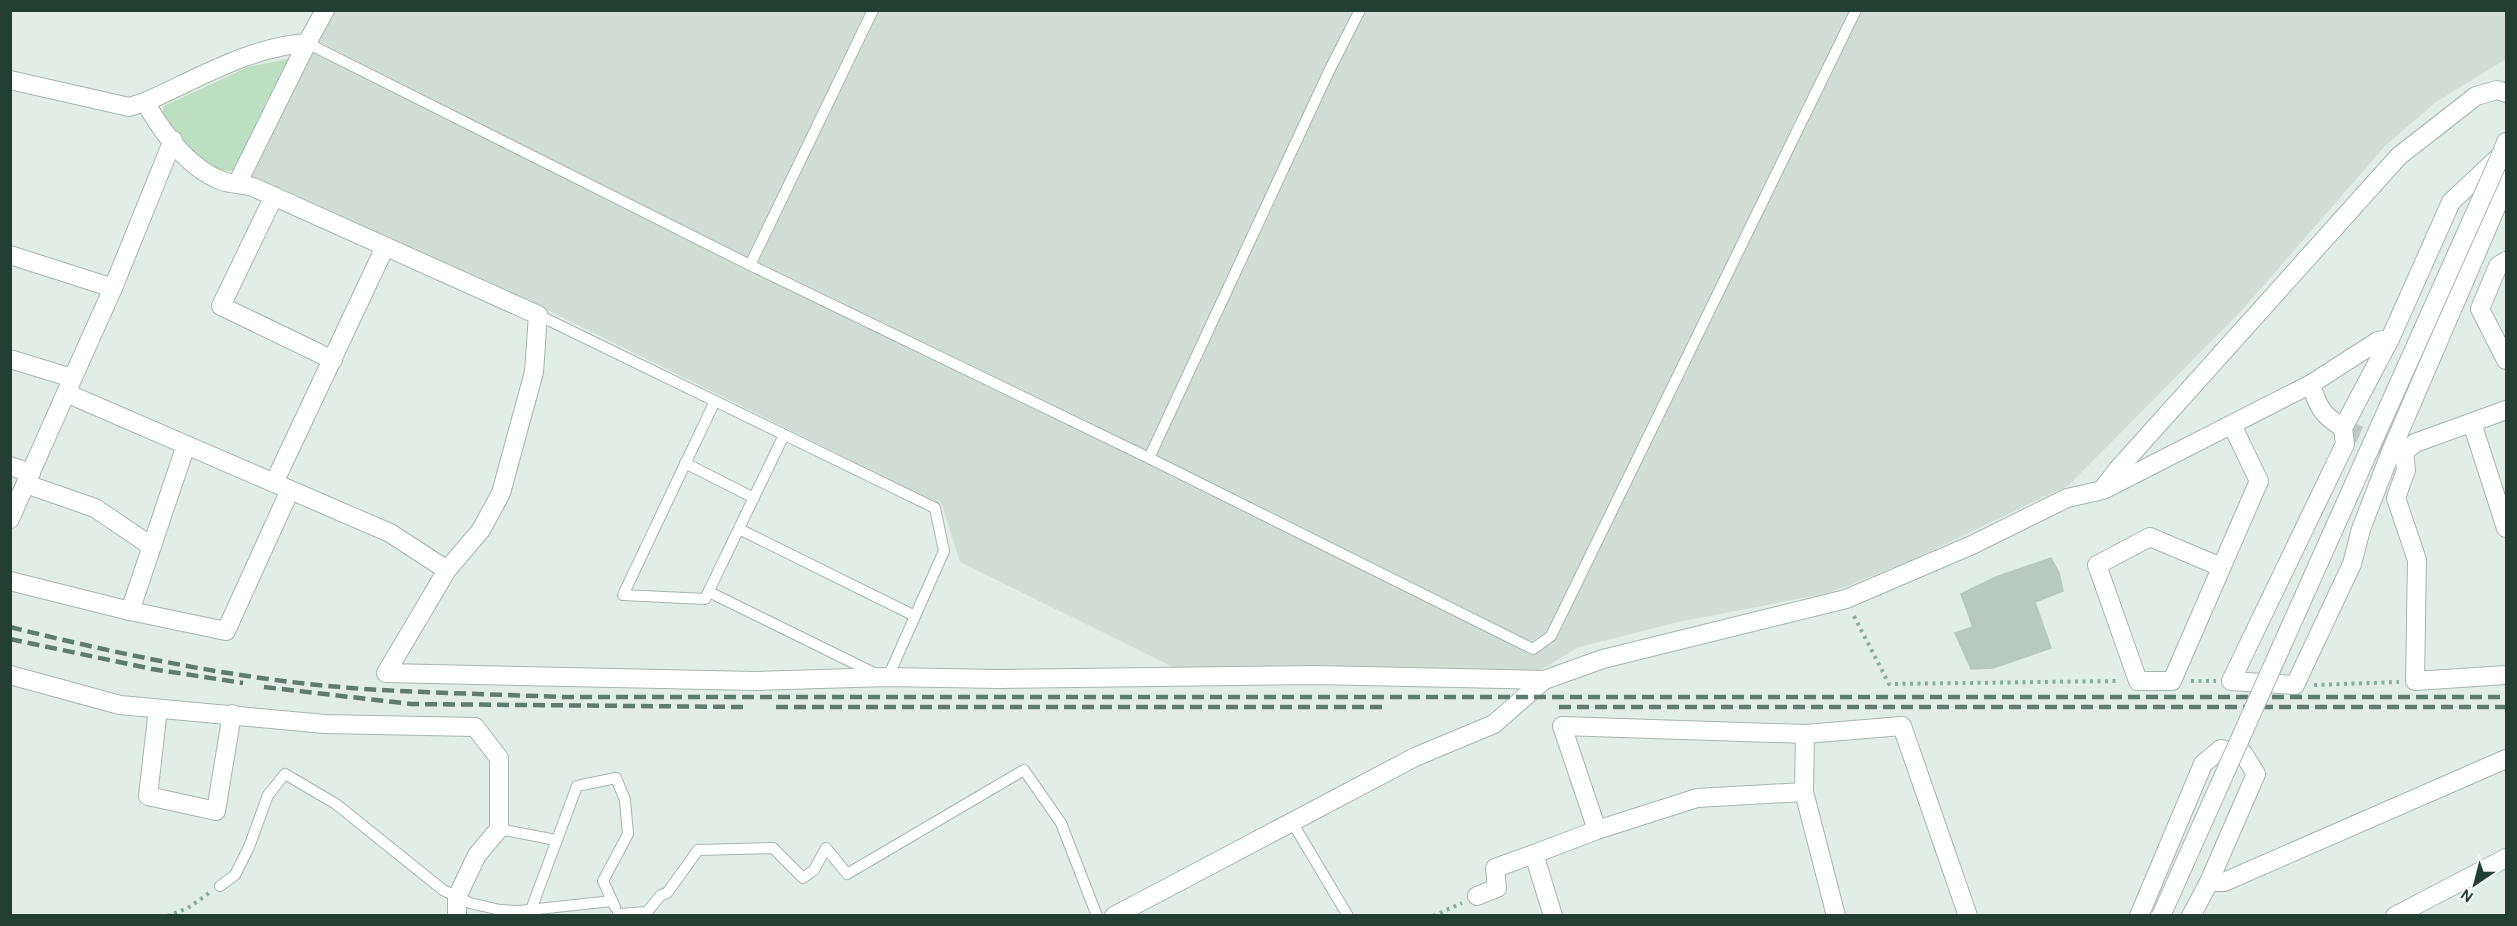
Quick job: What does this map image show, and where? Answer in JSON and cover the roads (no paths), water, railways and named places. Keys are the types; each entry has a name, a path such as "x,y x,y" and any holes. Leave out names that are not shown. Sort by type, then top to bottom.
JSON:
{"street":[{"path":"238,182 324,10"},
{"path":"10,80 129,107 243,58 288,44 307,43"},
{"path":"2103,490 2118,469 2399,156 2476,96 2496,90 2506,93"},
{"path":"144,102 154,119 188,160 222,181 238,182 274,196 538,315 534,372 501,493 481,530 447,570 386,674 755,681 885,677 998,679 1316,675 1544,680 1603,659 1846,599 1972,544 2067,498 2103,490 2311,384 2378,341 2390,339"},
{"path":"10,519 113,288 173,140"},
{"path":"2504,149 2498,204 2398,450 2361,529 2352,564 2295,685 2231,681 2345,444 2343,428 2390,339 2451,202 2504,149"},
{"path":"2161,915 2504,149"},
{"path":"274,196 220,306 333,360"},
{"path":"10,581 129,611 226,631 333,360 385,248"},
{"path":"10,255 113,288"},
{"path":"2506,261 2498,266 2480,309 2500,332 2506,360"},
{"path":"10,359 186,445 390,533 447,570"},
{"path":"2311,384 2317,405 2329,419 2343,428"},
{"path":"2398,450 2506,410"},
{"path":"2472,423 2506,528"},
{"path":"2221,567 2150,537 2097,565 2138,681 2172,681 2259,481 2232,425"},
{"path":"129,611 186,445"},
{"path":"2398,450 2406,470 2396,498 2418,560 2415,681 2506,675"},
{"path":"10,466 28,479 96,508 152,546"},
{"path":"10,675 61,687 120,705 325,724 475,727 499,758 499,829 477,855 457,897 457,915"},
{"path":"1114,915 1415,757 1494,724 1544,680"},
{"path":"158,709 148,796 216,811 232,714"},
{"path":"1597,830 1562,726 1805,734 1902,726 1968,915"},
{"path":"1805,734 1804,792 1836,915"},
{"path":"2139,915 2203,764 2221,749 2242,753 2256,774 2210,882 2191,915"},
{"path":"2210,882 2224,882 2506,759"},
{"path":"1477,896 1497,888 1495,868 1597,830 1697,798 1804,792"},
{"path":"1534,854 1553,915"},
{"path":"2395,915 2506,858"}],"lane":[{"path":"750,265 873,10"},
{"path":"1149,458 1324,81 1360,10"},
{"path":"307,43 750,265 1149,458 1533,649 1551,636 1856,10"},
{"path":"538,315 935,508 944,552 885,677 709,592"},
{"path":"715,401 623,595 705,599 784,435"},
{"path":"685,463 754,498"},
{"path":"739,529 915,616"},
{"path":"532,908 577,786 616,778 625,800 628,834 603,881 618,915 647,912 661,895 667,893 698,850 772,848 802,878 814,870 826,848 847,874 1024,770 1060,823 1097,915"},
{"path":"220,886 235,875 249,847 268,795 285,774 336,804 443,890 470,903 500,910 519,911 612,901"},
{"path":"1292,822 1348,915"},
{"path":"499,829 556,840"}],"tunnel":[{"path":"2343,428 2388,447"}],"railway":[{"path":"10,627 137,656 265,679 377,690 561,697 2506,697"},
{"path":"10,639 152,669 243,683"},
{"path":"264,687 411,704 743,707"},
{"path":"776,707 1385,707"},
{"path":"1559,707 2506,707"}]}
